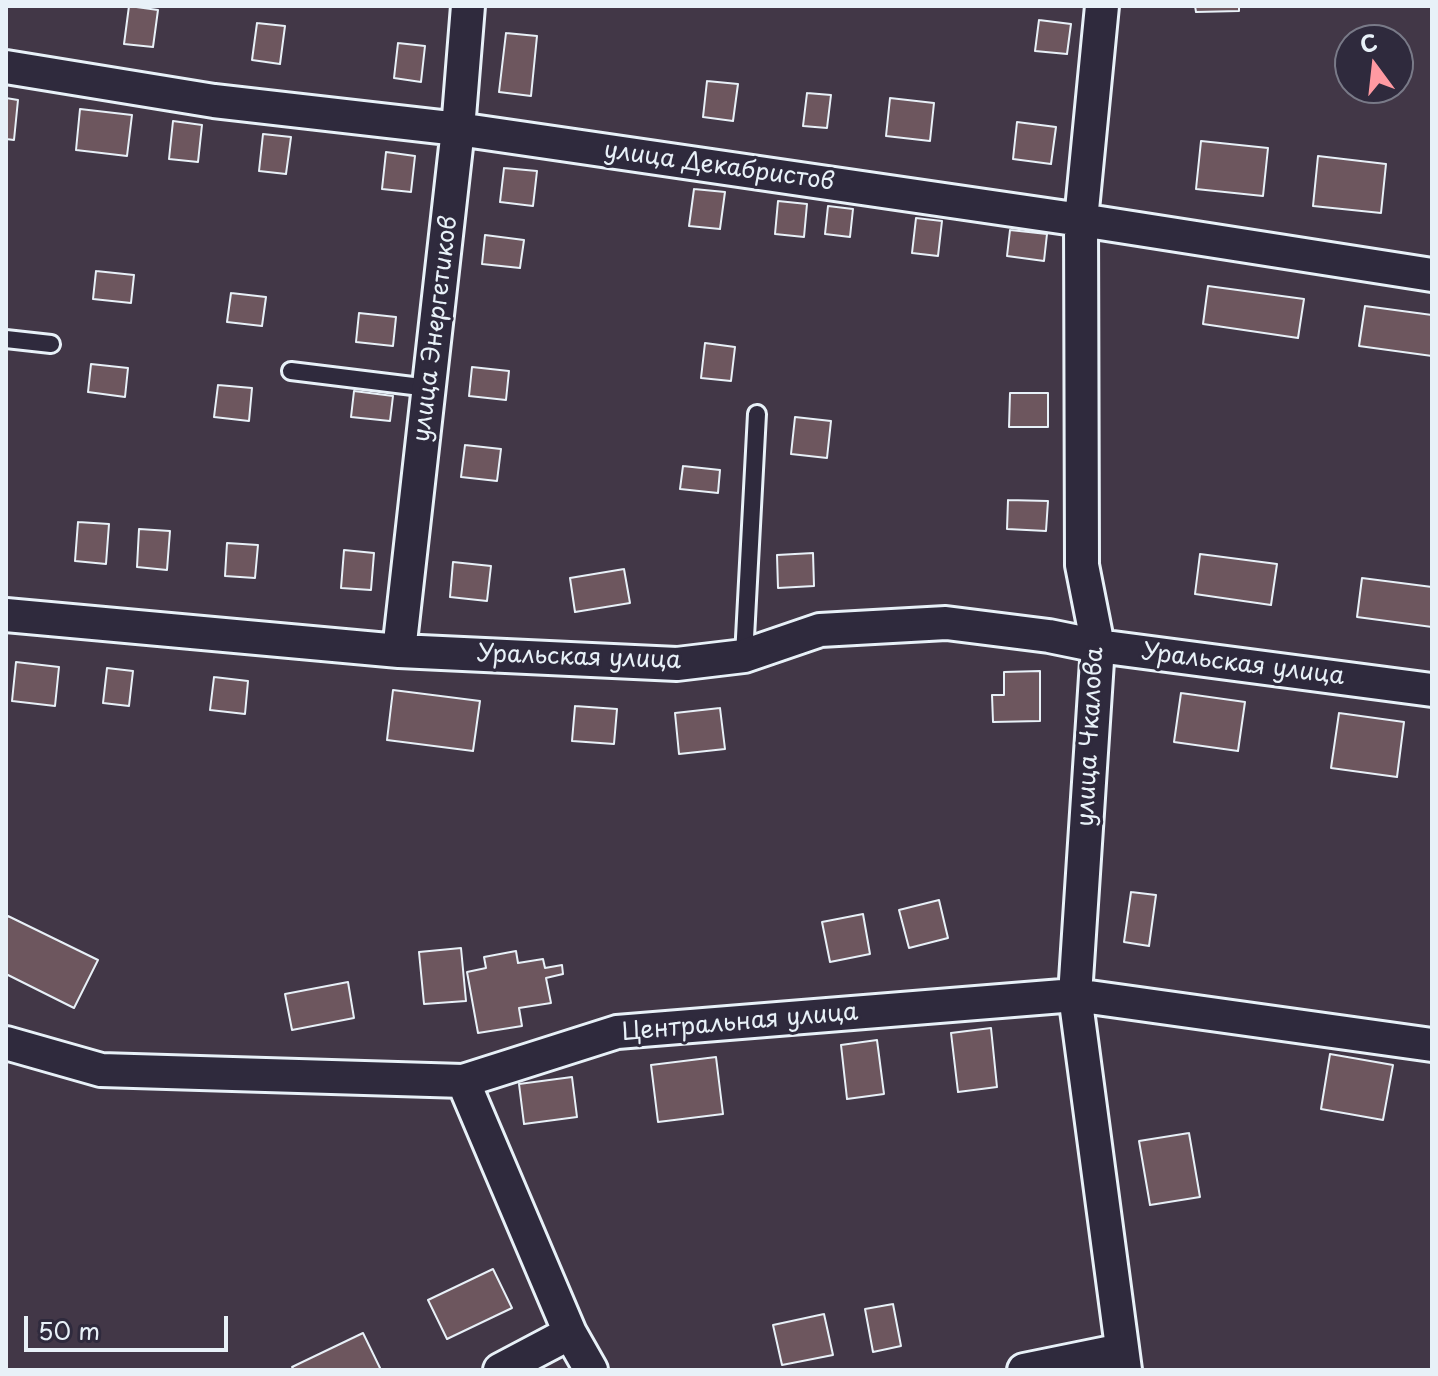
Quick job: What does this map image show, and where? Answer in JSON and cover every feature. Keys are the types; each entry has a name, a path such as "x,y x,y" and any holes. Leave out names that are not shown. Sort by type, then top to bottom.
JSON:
{"street":[{"name":"улица Энергетиков","path":"399,651 458,129 468,6"},
{"name":"улица Чкалова","path":"1102,6 1081,220 1082,565 1098,646 1075,995 1124,1360"},
{"name":"улица Декабристов","path":"6,67 214,101 458,129 1432,275"},
{"name":"Уральская улица","path":"6,615 399,651 677,664 744,656 820,630 946,623 1432,690"},
{"name":"Центральная улица","path":"6,1043 101,1070 463,1081 617,1032 1075,995 1432,1045"},
{"path":"463,1081 570,1333 591,1370"},
{"path":"500,1370 570,1333"},
{"path":"1024,1370 1124,1360"}],"lane":[{"path":"6,339 51,344"},
{"path":"291,371 429,388"},
{"path":"744,656 757,414"}],"building":[{"path":"129,6 158,10 153,47 124,44"},
{"path":"1195,6 1239,6 1239,11 1196,12"},
{"path":"1039,20 1071,24 1067,54 1035,51"},
{"path":"257,23 285,26 280,64 252,60"},
{"path":"506,33 537,36 531,96 499,92"},
{"path":"398,43 425,46 421,82 394,78"},
{"path":"707,81 738,84 733,121 703,117"},
{"path":"807,93 831,95 827,128 803,126"},
{"path":"6,98 18,100 14,140 6,139"},
{"path":"890,98 934,103 930,141 886,136"},
{"path":"80,109 132,115 127,156 76,150"},
{"path":"173,121 202,125 198,162 169,159"},
{"path":"1017,122 1056,127 1051,164 1013,159"},
{"path":"263,134 291,137 286,174 259,171"},
{"path":"1201,141 1268,148 1263,196 1196,189"},
{"path":"386,152 415,156 411,192 382,189"},
{"path":"1318,156 1386,164 1381,213 1313,206"},
{"path":"504,168 537,171 533,206 500,202"},
{"path":"694,189 725,192 720,229 689,226"},
{"path":"778,201 807,204 804,237 775,234"},
{"path":"828,206 853,209 850,237 825,234"},
{"path":"916,218 942,221 938,256 912,253"},
{"path":"1010,230 1047,234 1044,261 1007,256"},
{"path":"485,235 524,240 520,268 482,264"},
{"path":"96,271 134,275 131,303 93,299"},
{"path":"1208,286 1304,299 1298,338 1203,324"},
{"path":"231,293 266,297 262,326 227,322"},
{"path":"1365,306 1432,315 1432,356 1359,346"},
{"path":"359,313 396,317 393,346 356,342"},
{"path":"705,343 735,347 731,381 701,378"},
{"path":"91,364 128,368 125,397 88,392"},
{"path":"472,367 509,371 506,400 469,396"},
{"path":"218,385 252,388 249,421 214,417"},
{"path":"354,391 393,396 390,421 351,417"},
{"path":"1010,393 1048,393 1048,427 1009,427"},
{"path":"795,417 831,421 827,458 791,454"},
{"path":"465,445 501,449 497,481 461,477"},
{"path":"683,466 720,470 718,493 680,489"},
{"path":"1008,500 1048,501 1046,531 1007,529"},
{"path":"78,522 109,524 106,564 75,561"},
{"path":"139,529 170,531 167,570 137,567"},
{"path":"227,543 258,545 255,578 225,576"},
{"path":"344,550 374,553 371,590 341,588"},
{"path":"813,553 814,586 778,588 777,555"},
{"path":"1200,554 1277,564 1271,605 1195,594"},
{"path":"453,562 491,566 487,601 450,597"},
{"path":"624,569 630,603 575,612 570,578"},
{"path":"1362,578 1432,587 1432,627 1357,617"},
{"path":"16,662 59,667 55,706 12,701"},
{"path":"107,668 133,671 129,706 103,703"},
{"path":"1040,671 1040,721 993,722 992,695 1004,695 1004,672"},
{"path":"214,677 248,681 245,714 210,710"},
{"path":"393,690 480,701 473,751 387,740"},
{"path":"1181,693 1245,702 1238,751 1174,742"},
{"path":"575,706 617,709 614,744 572,741"},
{"path":"720,708 725,749 679,754 675,713"},
{"path":"1339,713 1404,722 1397,777 1331,768"},
{"path":"1131,892 1156,895 1149,946 1124,942"},
{"path":"939,900 948,938 909,948 899,910"},
{"path":"863,914 870,954 830,962 822,922"},
{"path":"8,916 98,960 74,1008 6,974"},
{"path":"461,948 466,1001 424,1004 419,952"},
{"path":"516,951 518,963 543,959 545,968 562,965 563,974 546,978 551,1003 519,1008 522,1026 478,1033 467,972 486,968 484,957"},
{"path":"348,982 354,1018 292,1030 285,994"},
{"path":"991,1028 997,1087 958,1092 951,1033"},
{"path":"877,1040 884,1094 847,1099 841,1045"},
{"path":"1330,1054 1393,1065 1383,1120 1321,1109"},
{"path":"716,1057 723,1114 658,1122 651,1065"},
{"path":"572,1077 577,1117 524,1124 519,1084"},
{"path":"1189,1133 1200,1197 1150,1205 1139,1141"},
{"path":"493,1269 512,1308 447,1339 428,1300"},
{"path":"893,1304 901,1346 873,1352 865,1309"},
{"path":"824,1314 833,1355 782,1365 773,1325"},
{"path":"363,1333 381,1370 294,1370 292,1367"}]}
